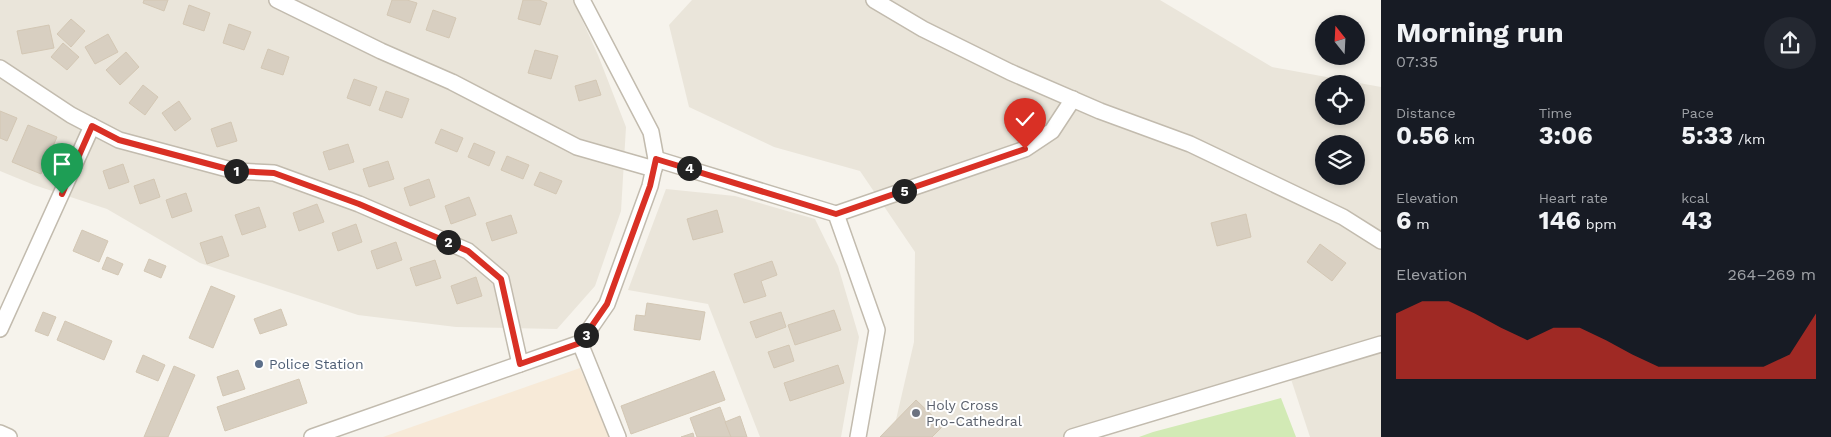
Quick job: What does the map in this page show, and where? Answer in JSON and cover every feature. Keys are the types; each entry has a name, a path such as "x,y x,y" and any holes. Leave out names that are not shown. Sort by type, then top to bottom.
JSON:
{"street":[{"path":"277,0 381,51 452,82 577,147 655,164 836,214 1025,149 1052,132 1073,99"},
{"path":"312,437 580,343 607,304 650,186 655,164 651,132 582,0"},
{"path":"874,0 923,29 1010,72 1100,111 1190,144 1343,217 1381,242"},
{"path":"0,68 71,115 119,140 235,171 274,173 359,204 468,251 501,279 520,364"},
{"path":"0,330 92,126"},
{"path":"836,214 877,330 858,437"},
{"path":"580,343 618,437"},
{"path":"1072,437 1381,344"},
{"path":"0,433 8,437"}],"shaded area":[{"path":"0,0 573,0 598,55 626,127 621,211 595,286 557,329 456,327 358,315 200,263 107,209 34,185 0,171"},
{"path":"692,0 1160,0 1272,67 1316,75 1315,125 1365,125 1365,84 1381,87 1381,437 1310,437 1289,373 1072,437 892,437 914,342 915,252 860,171 774,147 689,107 669,25"},
{"path":"666,189 735,196 815,219 838,266 859,337 841,437 760,437 708,304 628,290"},
{"path":"580,368 609,437 383,437"}],"green space":[{"path":"1281,398 1296,437 1139,437 1153,432"}],"building":[{"path":"144,0 168,0 164,11 143,3"},
{"path":"392,0 407,0 417,3 410,23 387,15"},
{"path":"523,0 539,0 547,3 540,25 518,19"},
{"path":"189,5 210,13 204,31 183,24"},
{"path":"433,10 456,18 449,38 426,30"},
{"path":"71,19 85,31 71,47 57,34"},
{"path":"229,24 251,32 244,50 223,43"},
{"path":"49,25 54,48 22,54 17,31"},
{"path":"108,34 118,52 95,64 85,47"},
{"path":"63,43 79,57 67,70 51,57"},
{"path":"268,49 289,57 283,75 261,68"},
{"path":"535,50 558,56 551,79 528,73"},
{"path":"126,52 139,67 120,85 106,70"},
{"path":"354,79 377,87 370,106 347,98"},
{"path":"596,80 601,95 579,101 575,86"},
{"path":"143,85 158,97 145,115 129,103"},
{"path":"386,91 409,99 402,118 379,110"},
{"path":"179,101 191,119 175,131 162,113"},
{"path":"0,111 17,118 7,141 0,138"},
{"path":"231,122 237,141 217,147 211,129"},
{"path":"28,125 57,137 41,174 12,162"},
{"path":"441,129 463,138 457,152 435,143"},
{"path":"474,143 495,152 489,166 468,157"},
{"path":"348,144 354,162 329,170 323,152"},
{"path":"507,156 529,165 523,179 501,170"},
{"path":"388,161 394,179 369,187 363,169"},
{"path":"123,164 129,182 109,189 103,171"},
{"path":"540,172 562,181 556,194 534,185"},
{"path":"154,179 160,197 140,204 134,186"},
{"path":"429,179 435,197 410,206 404,188"},
{"path":"186,193 192,211 172,218 166,200"},
{"path":"469,197 476,215 451,224 445,206"},
{"path":"317,204 324,222 299,231 293,213"},
{"path":"259,207 266,227 242,235 235,215"},
{"path":"717,210 723,232 693,240 687,219"},
{"path":"1246,214 1251,237 1217,246 1211,223"},
{"path":"511,215 517,233 492,241 486,223"},
{"path":"356,224 362,242 338,251 332,233"},
{"path":"82,230 108,241 99,262 73,251"},
{"path":"222,236 229,256 207,264 200,243"},
{"path":"396,242 402,260 377,269 371,251"},
{"path":"1320,244 1346,263 1332,281 1307,262"},
{"path":"107,257 123,264 118,275 102,269"},
{"path":"149,259 166,266 161,278 144,271"},
{"path":"435,260 441,278 416,286 410,268"},
{"path":"772,261 777,275 761,281 766,296 744,303 734,274"},
{"path":"476,277 482,296 457,304 451,286"},
{"path":"211,286 235,296 213,348 189,338"},
{"path":"647,303 705,312 700,340 634,330 636,315 645,316"},
{"path":"281,309 287,325 260,334 254,319"},
{"path":"834,310 841,330 795,345 788,325"},
{"path":"43,312 56,317 48,336 35,331"},
{"path":"781,312 786,327 756,338 750,322"},
{"path":"65,321 112,341 104,360 57,340"},
{"path":"789,345 794,361 774,368 768,352"},
{"path":"143,355 165,365 158,381 136,372"},
{"path":"838,365 844,383 790,401 784,383"},
{"path":"174,366 195,375 168,437 144,437"},
{"path":"238,370 245,389 223,396 217,377"},
{"path":"714,371 725,400 631,434 621,406"},
{"path":"299,379 307,403 225,431 217,407"},
{"name":"Holy Cross Pro-Cathedral","path":"916,400 943,426 932,437 880,437"},
{"path":"720,407 731,437 697,437 690,418"},
{"path":"740,416 747,437 731,437 725,422"},
{"path":"693,433 694,437 681,437"}],"place":[{"name":"Police Station","path":"259,364"},
{"name":"Holy Cross Pro-Cathedral","path":"916,413"}],"route":[{"path":"62,194 92,126 119,140 235,171 274,173 359,204 468,251 501,279 520,364 580,343 607,304 650,186 656,159 836,214 1025,149"}]}
